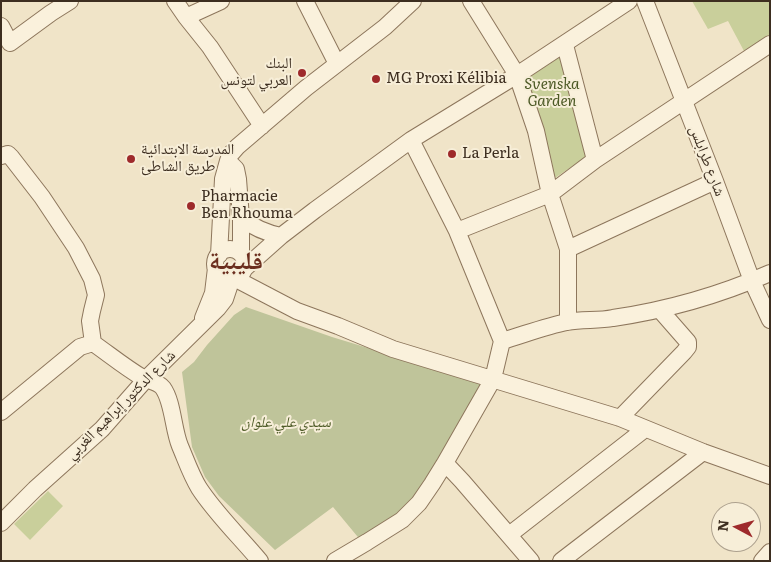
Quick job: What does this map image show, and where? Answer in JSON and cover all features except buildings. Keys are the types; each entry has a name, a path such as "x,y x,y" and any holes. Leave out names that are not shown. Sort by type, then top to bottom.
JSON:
{"street":[{"path":"1,26 6,46 70,1"},
{"path":"175,1 210,47 262,126"},
{"path":"186,17 221,1"},
{"path":"305,1 337,64"},
{"path":"197,329 204,318 213,293 218,261 224,179 230,155 306,88 385,26 413,1"},
{"path":"471,1 517,75 536,131 550,194 568,249 568,322"},
{"path":"629,1 565,45 411,140 354,181 239,270 224,277 221,275 218,261 227,249 232,249 239,270 270,297 297,311 338,326 392,350 620,418 703,452 770,476"},
{"name":"شارع طرابلس","path":"645,1 752,281 770,320"},
{"path":"565,45 595,160"},
{"path":"457,231 550,194 595,160 683,102 767,52"},
{"path":"335,561 402,520 419,503 445,464 493,379 502,341 457,231 411,140"},
{"path":"1,156 8,154 11,156 42,197 76,248 92,279 96,295 90,321 93,343 125,366 146,379 159,384 164,390 172,412 180,446 198,487 260,561"},
{"path":"228,161 237,174 241,218 239,270"},
{"path":"568,249 715,181"},
{"path":"241,218 256,228 273,235 282,236"},
{"name":"شارع الدكتور إبراهيم الغربي","path":"1,523 35,489 102,429 146,379 218,308 225,299 239,270"},
{"path":"502,341 568,322 611,319 660,310 706,297 770,273"},
{"path":"620,418 688,347 688,342 660,310"},
{"path":"1,412 80,347 93,343"},
{"path":"509,535 645,429"},
{"path":"561,561 703,452"},
{"path":"445,464 462,480 531,561"},
{"path":"762,561 770,552"}],"green space":[{"path":"692,1 770,1 770,34 744,51 728,21 708,29"},
{"name":"Svenska Garden","path":"566,52 596,150 552,180 521,83"},
{"name":"سيدي علي علوان","path":"246,307 332,337 483,383 421,497 362,542 333,507 275,550 219,496 205,477 192,447 182,372 194,362 234,315"},
{"path":"48,491 63,506 30,540 14,524"}],"place":[{"name":"البنك العربي لتونس","path":"302,73"},
{"name":"MG Proxi Kélibia","path":"376,79"},
{"name":"La Perla","path":"452,154"},
{"name":"المدرسة الابتدائية طريق الشاطئ","path":"131,159"},
{"name":"Pharmacie Ben Rhouma","path":"191,206"}],"district":[{"name":"قليبية","path":"236,262"}]}
